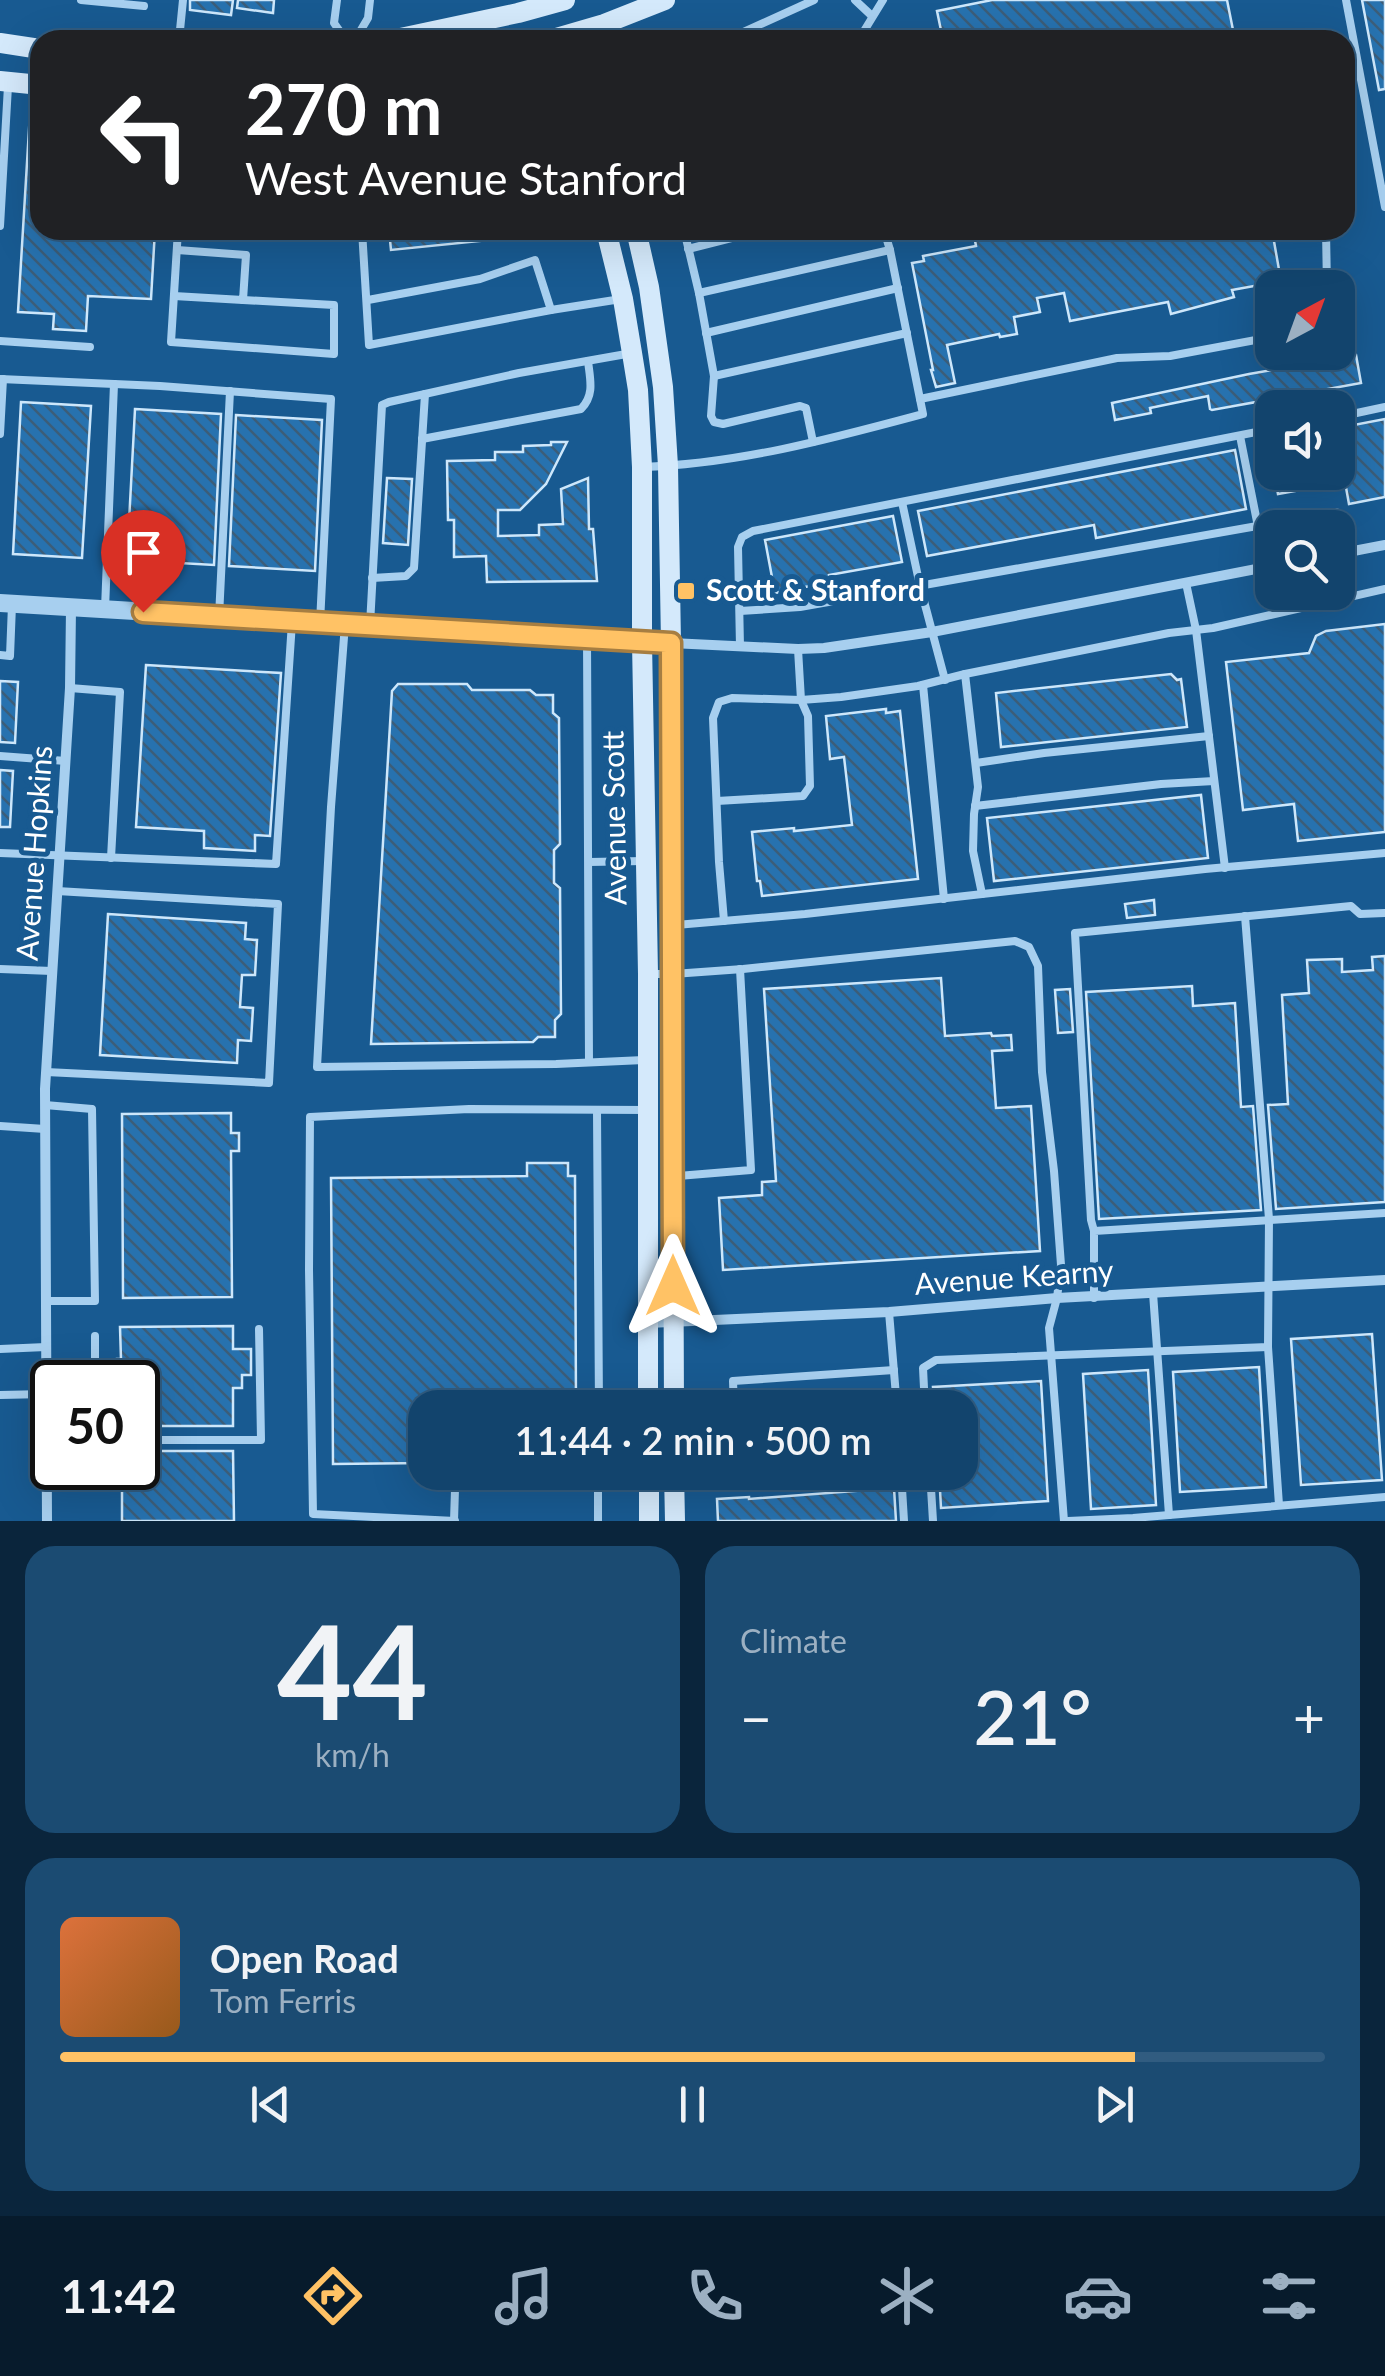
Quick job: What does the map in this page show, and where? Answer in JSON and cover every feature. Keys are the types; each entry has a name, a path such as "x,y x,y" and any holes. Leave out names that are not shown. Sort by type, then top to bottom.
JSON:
{"main road":[{"path":"440,30 567,0 578,30"},
{"path":"594,30 665,0"},
{"path":"541,4 548,30"},
{"path":"0,43 30,48"},
{"path":"4,81 30,85"},
{"name":"Avenue Scott","path":"608,240 638,390 642,468 648,1390"},
{"name":"Avenue Scott","path":"638,240 663,387 668,466 674,1390"},
{"path":"648,1490 649,1521"},
{"path":"674,1490 675,1521"}],"street":[{"path":"1355,551 1385,545"},
{"path":"6,603 798,649 932,632 1255,570"},
{"name":"Avenue Hopkins","path":"46,1360 46,1072 70,688 71,608"},
{"name":"Avenue Kearny","path":"647,1323 889,1312 1057,1298 1385,1280"},
{"name":"Avenue Hopkins","path":"47,1521 48,1490"}],"lane":[{"path":"81,0 144,6"},
{"path":"180,30 183,0"},
{"path":"337,0 334,23 339,30"},
{"path":"361,30 368,18 370,0"},
{"path":"748,30 814,0"},
{"path":"855,0 872,16"},
{"path":"866,30 882,0"},
{"path":"1346,0 1352,30"},
{"path":"1355,48 1385,207"},
{"path":"0,226 4,81"},
{"path":"174,296 334,305 334,354 172,342 174,296 178,240"},
{"path":"363,240 370,345 623,299"},
{"path":"686,240 714,376 714,422 723,424 800,406 806,408 813,442"},
{"path":"688,249 724,240"},
{"path":"642,468 720,462 923,414 887,240"},
{"path":"1326,240 1327,270"},
{"path":"177,250 246,255 243,300"},
{"path":"699,293 890,250"},
{"path":"368,300 480,279 535,260 551,310"},
{"path":"706,333 898,288"},
{"path":"714,376 907,333"},
{"path":"920,399 1118,358 1170,356 1255,340"},
{"path":"0,341 90,347"},
{"path":"370,625 382,406 519,373 632,353"},
{"path":"422,440 580,409 588,402 591,390 588,361"},
{"path":"0,434 2,379 330,399 320,623"},
{"path":"104,610 114,384"},
{"path":"219,617 230,391"},
{"path":"372,578 406,576 414,568 425,394"},
{"path":"1355,413 1385,407"},
{"path":"740,647 738,548 742,538 753,531 1255,433"},
{"path":"1240,436 1255,511"},
{"path":"902,502 945,680"},
{"path":"740,611 800,607 1255,527"},
{"path":"1186,583 1196,630 1226,868"},
{"path":"724,921 713,718 718,702 732,698 841,697 923,685 1385,589"},
{"path":"0,655 10,656 6,603"},
{"path":"0,853 276,864 292,622"},
{"path":"345,624 317,1067 647,1060"},
{"path":"588,638 589,1062"},
{"path":"718,801 802,796 810,786 808,716 801,700 798,649"},
{"path":"966,674 978,787 973,851 982,894"},
{"path":"923,685 944,899"},
{"path":"70,688 120,692 111,858"},
{"path":"976,763 1208,736"},
{"path":"0,756 66,761"},
{"path":"975,806 1214,781"},
{"path":"671,926 1385,854"},
{"path":"589,862 645,861"},
{"path":"46,1072 270,1083 278,904 58,891"},
{"path":"1094,1298 1094,1231 1075,933 1352,906 1360,914 1385,912"},
{"path":"1244,916 1269,1218 1268,1346 1279,1505"},
{"path":"648,974 740,969 1015,941 1029,947 1038,966 1042,1072 1061,1265 1049,1328 1066,1521 1385,1497"},
{"path":"0,969 52,971"},
{"path":"673,1176 751,1170 740,969"},
{"path":"45,1105 92,1109 96,1301 46,1301"},
{"path":"455,1490 454,1521 313,1514 310,1117 469,1109 648,1110"},
{"path":"597,1111 600,1390"},
{"path":"0,1126 45,1129"},
{"path":"1094,1231 1385,1213"},
{"path":"1153,1293 1169,1515"},
{"path":"889,1312 896,1390"},
{"path":"160,1440 261,1440 259,1329"},
{"path":"95,1336 95,1360"},
{"path":"925,1390 923,1368 936,1360 1268,1346"},
{"path":"0,1349 46,1347"},
{"path":"733,1390 733,1381 894,1370"},
{"path":"0,1394 30,1394"},
{"path":"598,1490 598,1521"},
{"path":"902,1490 904,1521"},
{"path":"931,1490 933,1521"}],"building":[{"path":"190,0 233,0 231,15 190,10"},
{"path":"238,0 274,0 273,13 237,8"},
{"path":"992,0 1227,0 1233,30 941,30 937,11"},
{"path":"1362,0 1385,0 1385,89 1379,90"},
{"path":"30,113 30,240 154,240 151,299 88,296 86,331 53,329 54,314 18,312"},
{"path":"390,240 490,240 391,250"},
{"path":"975,240 1274,240 1279,270 1255,270 1255,286 1232,290 1234,297 1171,314 1168,302 1070,321 1064,293 1037,298 1040,312 1014,317 1017,334 947,345 955,383 936,387 912,263 924,261 923,256 976,246"},
{"path":"1355,355 1361,383 1322,390 1255,390 1255,402 1212,410 1208,396 1115,420 1112,403 1272,370 1355,370"},
{"path":"21,402 91,406 82,558 13,554"},
{"path":"135,409 221,414 214,565 127,560"},
{"path":"236,415 322,420 315,571 229,566"},
{"path":"1385,419 1385,497 1349,504 1346,490 1355,490 1355,425"},
{"path":"567,442 546,484 520,510 498,510 498,536 539,535 539,525 563,524 561,489 588,478 589,529 593,529 597,581 487,582 486,556 454,557 454,520 448,520 447,461 495,460 495,452 523,452 523,446"},
{"path":"1235,450 1246,509 1096,538 1094,525 927,556 918,511"},
{"path":"387,478 412,479 408,545 383,543"},
{"path":"893,516 902,562 829,575 830,582 775,593 765,540"},
{"path":"1385,624 1385,832 1298,841 1294,804 1243,810 1226,662 1309,653 1316,636 1326,631"},
{"path":"146,665 281,673 270,836 255,835 255,851 204,848 204,831 136,827"},
{"path":"1171,674 1181,679 1187,727 1001,747 996,693"},
{"path":"0,681 18,682 15,743 0,742"},
{"path":"398,684 467,684 472,690 530,690 536,695 553,695 553,713 559,718 560,844 554,850 554,883 560,888 561,1014 555,1020 555,1037 538,1037 533,1042 371,1044 392,691"},
{"path":"886,709 886,713 900,711 918,879 762,896 752,832 852,825 844,757 830,759 826,716"},
{"path":"0,770 13,771 10,827 0,827"},
{"path":"1201,795 1208,858 994,881 987,818"},
{"path":"1154,900 1155,915 1127,918 1125,904"},
{"path":"108,914 246,923 245,939 257,940 255,975 242,975 240,1007 253,1008 251,1041 238,1040 237,1063 100,1055"},
{"path":"1385,956 1385,1202 1276,1209 1268,1105 1288,1104 1282,995 1309,993 1307,960 1342,959 1342,972 1373,970 1372,957"},
{"path":"941,978 945,1036 1011,1035 1012,1050 992,1051 996,1108 1031,1106 1040,1251 723,1270 719,1198 762,1195 762,1182 776,1181 764,989"},
{"path":"1192,986 1193,1006 1235,1003 1241,1107 1253,1106 1261,1210 1099,1219 1086,992"},
{"path":"1070,989 1073,1032 1058,1033 1055,990"},
{"path":"231,1113 231,1133 239,1133 239,1151 231,1151 232,1297 123,1298 122,1114"},
{"path":"527,1163 568,1163 568,1176 575,1176 576,1390 408,1390 408,1463 333,1464 331,1178 527,1176"},
{"path":"233,1326 233,1349 251,1349 251,1375 242,1375 242,1388 233,1388 233,1426 160,1426 160,1360 117,1360 121,1359 120,1327"},
{"path":"1372,1334 1382,1480 1301,1485 1291,1339"},
{"path":"1259,1367 1266,1487 1180,1492 1173,1372"},
{"path":"1148,1370 1156,1505 1091,1509 1083,1374"},
{"path":"1041,1381 1048,1501 941,1508 940,1490 978,1490 978,1390 933,1387"},
{"path":"160,1451 233,1451 234,1521 122,1521 122,1490 160,1490"},
{"path":"894,1490 896,1521 718,1521 717,1499"}],"place":[{"name":"Scott & Stanford","path":"686,591"}],"route":[{"path":"143,612 671,643 673,1286"}]}
